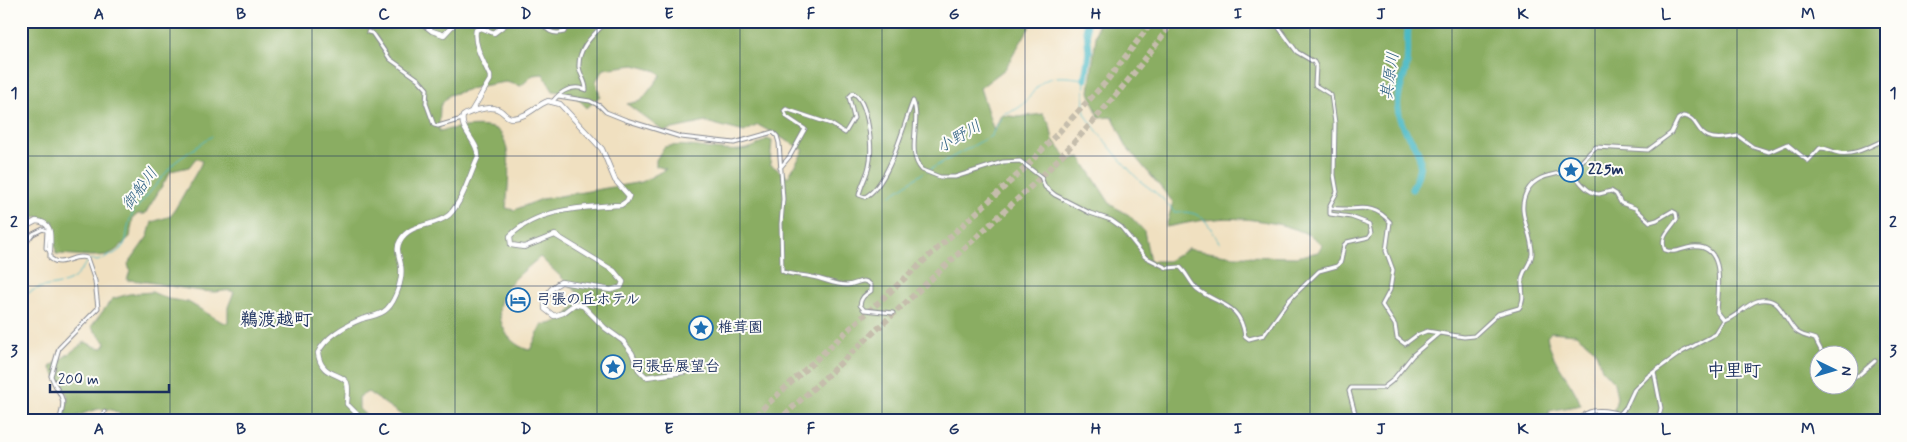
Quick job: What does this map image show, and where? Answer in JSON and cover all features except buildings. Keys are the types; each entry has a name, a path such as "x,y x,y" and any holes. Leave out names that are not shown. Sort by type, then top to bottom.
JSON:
{"street":[{"path":"419,21 432,31 444,35 456,21"},
{"path":"471,112 490,80 477,45 476,30 481,28 494,33 510,21"},
{"path":"541,21 549,31 556,34 564,32 570,21"},
{"path":"554,101 569,89 580,87 586,90 586,83 579,67 582,52 589,39 607,21"},
{"path":"779,168 790,156 805,129 787,117 784,111 786,109 831,124 845,132 854,118 849,97 853,93 860,99 864,108 871,149 870,166 859,195 862,198 870,195 887,169 913,101 917,114 915,153 922,170 948,178 1011,160 1026,163 1041,176 1048,190 1083,210 1111,220 1121,227 1145,257 1167,268 1180,267 1197,288 1226,305 1239,316 1243,321 1245,336 1249,339 1264,335 1289,300 1319,271 1337,266 1341,261 1344,246 1347,242 1368,237 1372,232 1370,224 1351,217 1330,214 1330,207 1337,192 1334,175 1335,123 1331,95 1315,85 1316,66 1314,62 1297,52 1274,21"},
{"path":"368,32 372,33 390,59 418,79 427,89 426,103 434,125 438,126 462,119 463,116 471,112 495,108 508,118 514,118 526,115 544,102 554,101 566,110 602,149 615,180 627,192 628,198 621,204 556,211 536,219 514,232 509,239 511,245 524,247 554,235 614,271 621,277 623,282 621,287 611,290 568,281 561,282 555,285 546,296 545,310 554,316 563,313 575,304 584,306 605,328 623,341 632,353 639,370 646,376 684,372"},
{"path":"558,96 590,101 626,120 681,137 734,143 772,132 777,136 779,143 779,168 783,199 781,224 782,271 788,274 812,276 849,285 860,280 867,281 871,285 872,291 863,296 861,300 860,305 864,310 893,313"},
{"path":"1330,207 1336,209 1369,208 1390,222 1386,251 1393,270 1390,290 1382,306 1395,325 1397,338 1402,343 1408,343 1417,335 1427,331 1464,337 1474,336 1498,314 1519,308 1522,305 1522,278 1532,254 1523,216 1526,192 1534,181 1546,175 1571,170 1596,147 1648,150 1671,133 1678,119 1683,116 1690,118 1703,134 1711,139 1738,136 1753,147 1769,152 1787,144 1808,161 1820,148 1829,148 1836,153 1860,151 1886,139"},
{"path":"364,421 347,404 347,384 344,379 330,374 323,367 318,353 327,339 361,319 387,309 393,300 401,275 398,244 402,236 411,228 428,226 439,221 456,206 478,152 462,119"},
{"path":"1571,170 1581,184 1592,192 1598,194 1611,191 1616,194 1621,203 1634,208 1650,222 1672,211 1676,213 1677,219 1663,239 1662,244 1665,250 1670,252 1693,246 1709,250 1713,254 1716,260 1719,284 1717,312 1724,321"},
{"path":"21,228 36,220 47,224 50,228 50,258 56,263 62,263 78,256 87,258 99,302 98,308 58,348 51,376 64,402 59,421"},
{"path":"21,249 33,234 43,229 46,231 46,248 50,251"},
{"path":"1584,421 1583,416 1586,413 1609,411 1620,414 1626,407 1634,390 1654,372 1694,345 1716,334 1724,321 1733,318 1751,303 1760,300 1772,301 1782,309 1793,329 1800,334 1815,339 1818,344"},
{"path":"1357,421 1349,391 1351,388 1382,388 1392,381 1413,355 1438,333"},
{"path":"1860,374 1875,361"},
{"path":"1654,372 1661,408 1658,421"},
{"path":"103,421 101,419 104,412"}],"green space":[{"path":"21,21 1033,21 1005,69 980,88 994,131 1001,115 1018,117 1043,114 1050,125 1053,140 1069,160 1080,157 1111,205 1129,215 1144,231 1150,261 1168,261 1188,249 1234,256 1297,257 1318,252 1322,245 1314,238 1302,232 1256,220 1227,218 1166,227 1173,202 1126,146 1113,117 1099,118 1089,92 1098,21 1886,21 1886,421 1611,421 1617,398 1614,382 1602,369 1595,349 1576,334 1551,332 1547,337 1553,356 1581,405 1549,411 1550,421 410,421 368,392 359,397 359,409 372,421 114,421 120,414 113,410 99,409 64,421 68,396 50,367 85,342 103,348 106,343 91,327 112,299 129,294 152,292 168,299 188,302 222,322 228,323 228,307 234,292 192,290 127,280 130,271 128,264 148,236 152,222 171,216 200,166 202,161 196,158 189,167 171,171 145,214 138,214 133,218 130,237 119,248 106,255 56,254 53,226 37,216 21,226","holes":["634,65 657,71 661,75 641,101 627,104 663,131 706,122 744,132 758,125 804,150 788,177 770,164 772,141 767,139 754,147 740,150 719,150 686,146 664,147 656,160 656,166 666,169 642,182 542,199 514,210 506,208 508,189 507,151 505,141 500,132 493,128 480,126 439,131 440,106 449,95 481,86 506,82 521,86 533,75 543,74 553,91 573,94 587,108 600,96 596,81 604,69","540,257 581,296 561,319 542,325 530,350 523,348 510,339 501,320 499,309 501,298 506,289"]}],"waterway":[{"name":"小野川","path":"1085,79 1089,52 1086,21"},
{"name":"其原川","path":"1409,21 1407,63 1399,91 1398,108 1400,120 1415,145 1420,162 1412,189"},
{"path":"927,171 991,136 1004,113 1019,107 1046,80 1060,77 1085,79 1085,113 1112,150 1131,172 1160,196 1174,212 1191,213 1202,218 1219,242"},
{"name":"御船川","path":"21,298 40,288 69,281 91,259 97,261 111,256 119,250 124,245 130,219 135,210 175,162 212,136"},
{"name":"小野川","path":"891,195 923,173"}],"tunnel":[{"path":"749,421 1024,169 1105,83 1153,21"},
{"path":"778,421 1039,179 1109,103 1173,21"}],"place":[{"name":"225m","path":"1571,170"},
{"name":"弓張の丘ホテル","path":"518,300"},
{"name":"椎茸園","path":"701,328"},
{"name":"弓張岳展望台","path":"613,367"}],"district":[{"name":"鵜渡越町","path":"276,320"},
{"name":"中里町","path":"1734,371"}]}
